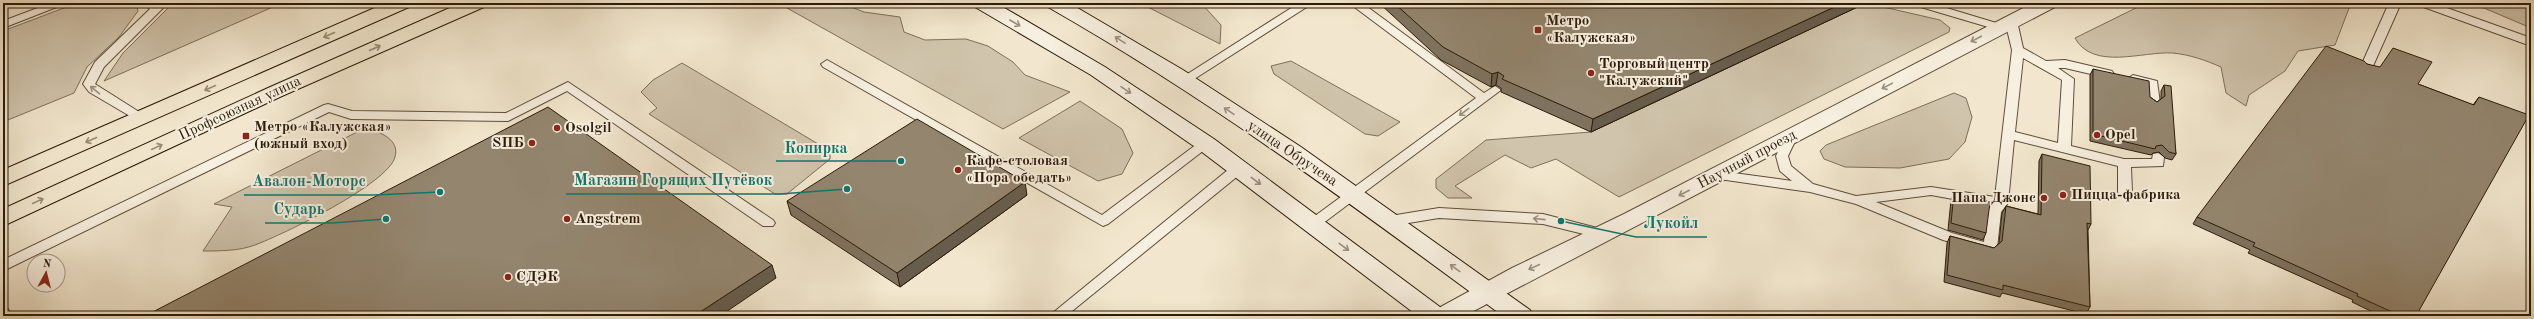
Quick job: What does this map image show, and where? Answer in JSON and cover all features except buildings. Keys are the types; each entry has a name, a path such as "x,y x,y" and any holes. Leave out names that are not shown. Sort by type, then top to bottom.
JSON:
{"main road":[{"name":"Профсоюзная улица","path":"3,179 402,3"},
{"name":"Профсоюзная улица","path":"3,218 275,92 477,3"},
{"path":"982,3 1098,71 1206,144 1435,316"},
{"name":"улица Обручева","path":"1055,3 1097,26 1184,80 1390,221 1521,316"},
{"name":"Научный проезд","path":"1444,316 1487,291 1604,234 1719,175 2005,24 2048,3"}],"lane":[{"path":"3,25 61,3"},
{"path":"140,118 93,89 89,84 99,65 157,8 148,3"},
{"path":"1184,80 1307,3"},
{"path":"1355,3 1483,98"},
{"path":"1719,175 1810,188 1856,200 1948,237 1990,248 1994,211 2002,203 2018,50 2005,24 1918,3"},
{"path":"2367,66 2395,3"},
{"path":"2422,3 2531,42"},
{"path":"2018,50 2068,79 2064,148"},
{"path":"827,64 1103,221 1206,144"},
{"path":"2043,64 2065,64 2153,84 2154,103"},
{"path":"3,266 328,108 351,115 508,117 568,86 768,223"},
{"path":"1313,224 1354,196 1495,90"},
{"path":"2009,135 2124,163 2158,163 2158,157"},
{"path":"1791,137 1782,156 1785,168 1810,188"},
{"path":"2124,163 2125,192"},
{"path":"1056,316 1239,168"},
{"path":"1856,200 1931,191 2002,203"},
{"path":"1390,221 1438,213 1543,219 1604,234"}],"shaded area":[{"path":"77,3 136,3 138,11 119,37 87,67 74,93 3,122 3,31"},
{"path":"165,3 282,3 104,81 123,53 169,7"},
{"path":"778,3 841,3 864,12 900,17 904,32 925,40 966,39 988,46 1013,62 1025,75 1070,92 1003,129"},
{"path":"1140,3 1201,3 1221,25 1220,44"},
{"path":"1866,3 1940,20 1950,28 1949,32 1619,197 1556,159 1531,168 1505,155 1455,186 1472,198 1448,198 1436,188 1436,179 1486,140 1591,132"},
{"path":"2146,3 2351,3 2335,45 2298,51 2285,71 2249,95 2246,106 2226,93 2221,67 2209,62 2192,56 2173,53 2106,57 2094,54 2083,48 2075,38"},
{"path":"2451,3 2531,3 2531,28 2484,8"},
{"path":"1291,61 1400,122 1378,136 1365,134 1274,74 1271,66"},
{"path":"682,63 830,151 830,159 787,194 775,194 649,114 657,108 641,92 653,80"},
{"path":"1954,93 1966,98 1972,117 1965,142 1949,159 1900,168 1845,167 1824,159 1820,151 1826,145"},
{"path":"1080,101 1122,129 1133,153 1122,174 1098,181 1019,138"},
{"path":"367,127 383,134 392,141 396,151 395,157 388,168 374,181 355,194 309,220 255,245 236,250 203,251 232,207 214,204"}],"place":[{"name":"Метро «Калужская»","path":"1538,30"},
{"name":"Торговый центр \"Калужский\"","path":"1591,73"},
{"name":"Osolgil","path":"557,128"},
{"name":"Opel","path":"2097,135"},
{"name":"Метро «Калужская» (южный вход)","path":"246,136"},
{"name":"SПБ","path":"532,143"},
{"name":"Копирка","path":"901,161"},
{"name":"Кафе-столовая «Пора обедать»","path":"958,170"},
{"name":"Магазин Горящих Путёвок","path":"847,189"},
{"name":"Авалон-Моторс","path":"440,192"},
{"name":"Пицца-фабрика","path":"2063,195"},
{"name":"Папа Джонс","path":"2044,198"},
{"name":"Сударь","path":"386,219"},
{"name":"Angstrem","path":"567,219"},
{"name":"Лукойл","path":"1561,221"},
{"name":"СДЭК","path":"508,277"}]}
